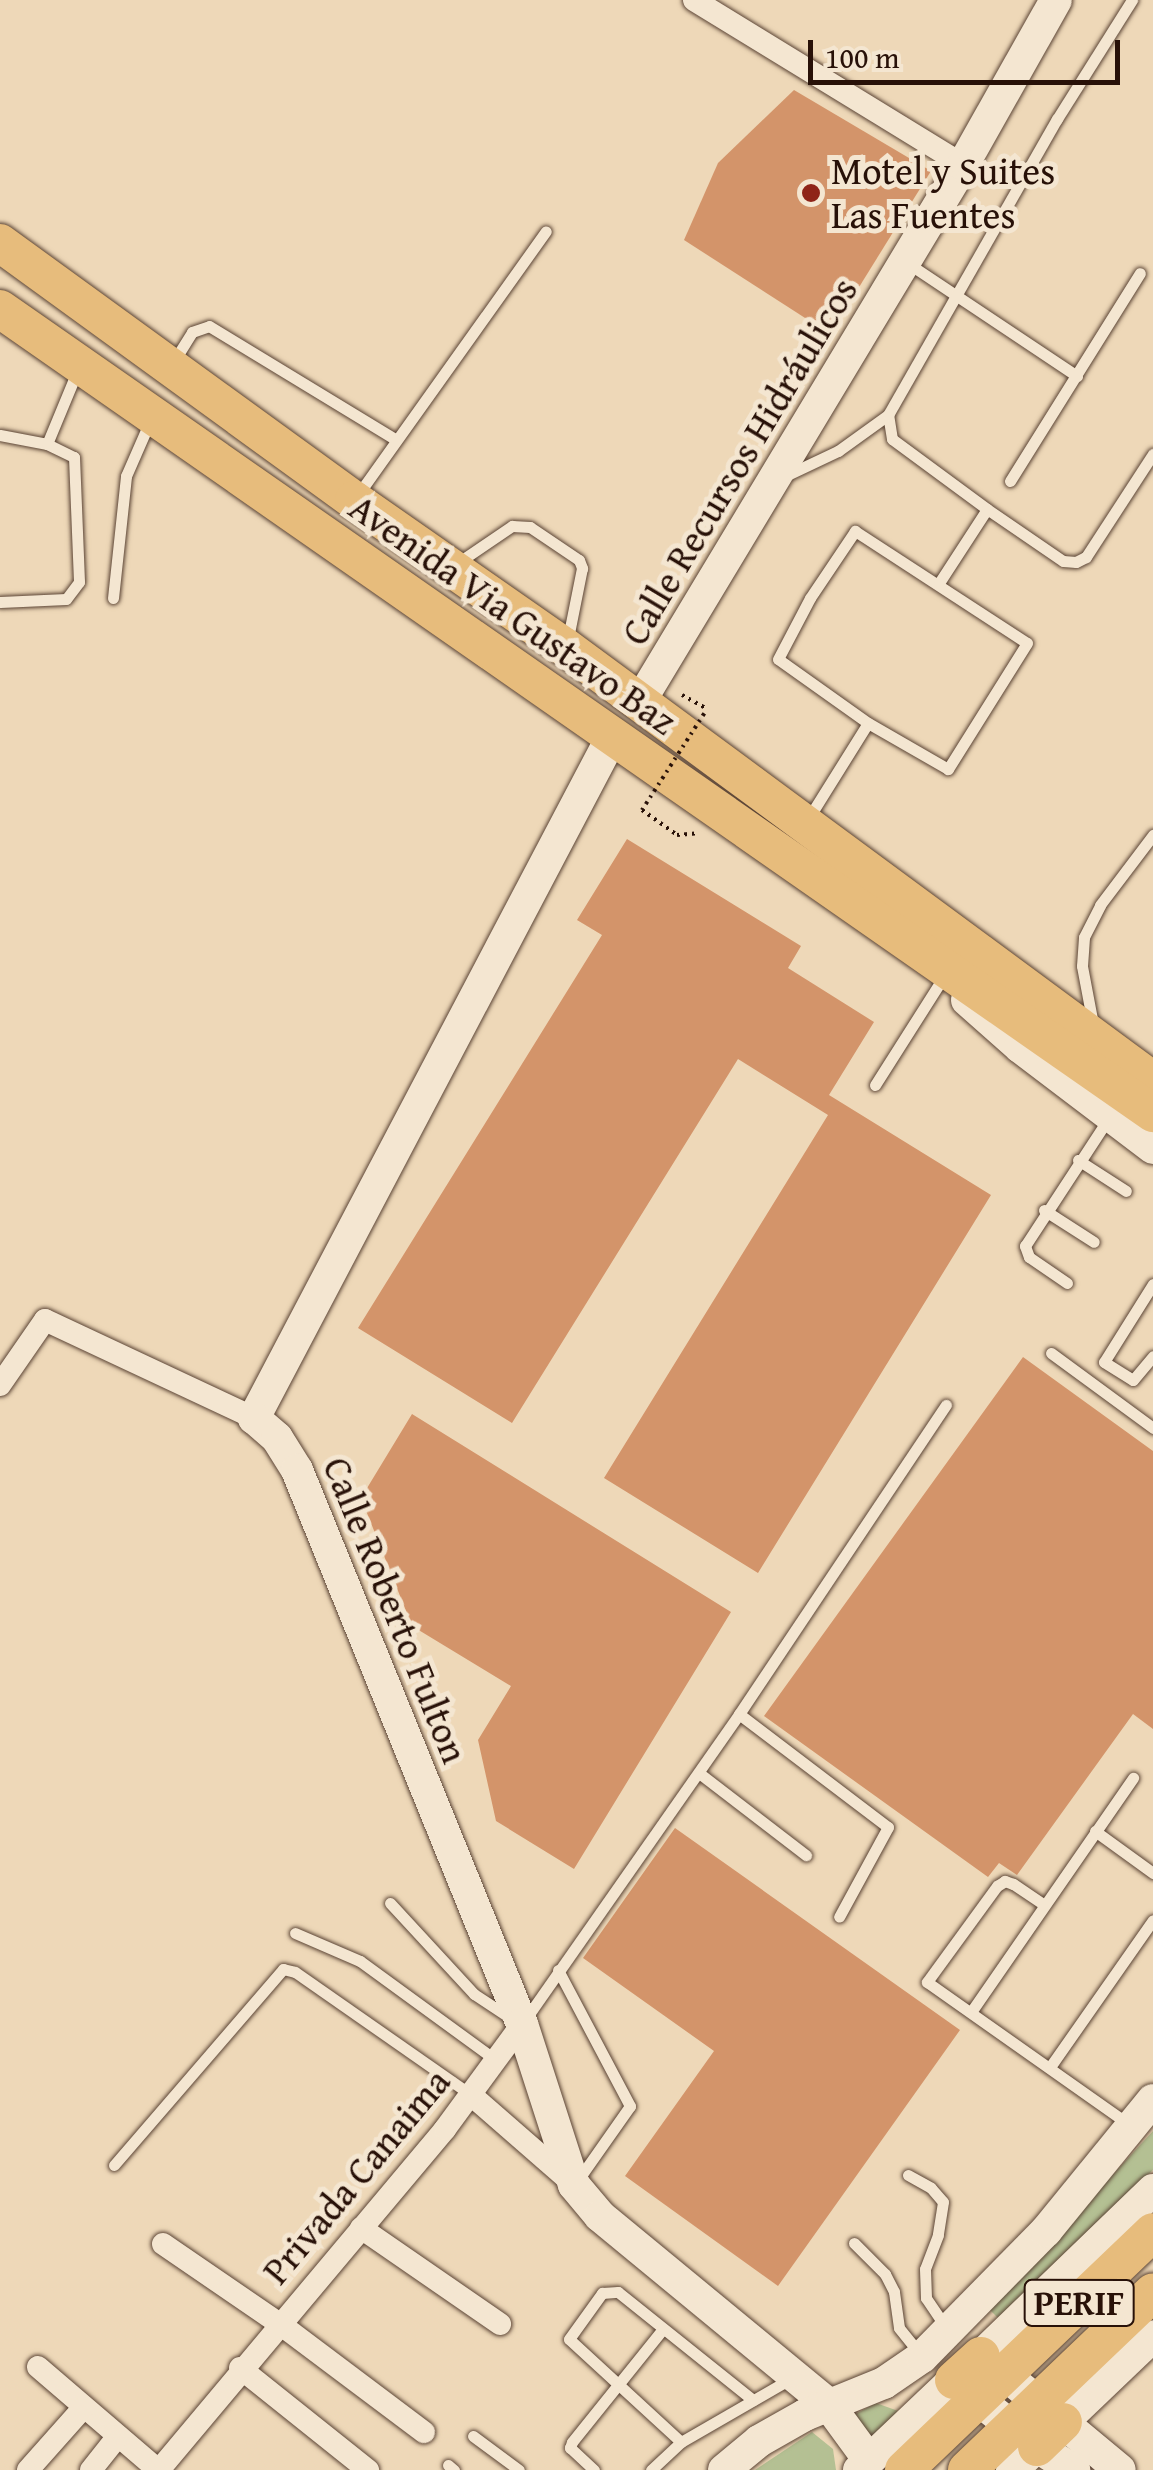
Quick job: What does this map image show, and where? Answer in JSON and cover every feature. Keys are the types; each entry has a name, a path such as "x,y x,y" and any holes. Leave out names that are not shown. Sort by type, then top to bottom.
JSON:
{"main road":[{"name":"Calle Recursos Hidráulicos","path":"639,703 963,165 1048,3"},
{"name":"Avenida Via Gustavo Baz","path":"0,244 354,500 566,647 1153,1080"},
{"name":"Avenida Via Gustavo Baz","path":"0,309 896,930 1153,1113"},
{"path":"254,1418 613,735"},
{"name":"Avenida Via Gustavo Baz","path":"896,930 1020,1047 1153,1148"},
{"name":"Avenida Via Gustavo Baz","path":"1027,984 1092,1019 1153,1059"},
{"name":"Calle Roberto Fulton","path":"254,1418 277,1438 298,1470 522,2024 574,2185 600,2216 828,2404 877,2467"},
{"path":"724,2470 759,2442 828,2404 884,2382 922,2357 1046,2231 1153,2100"},
{"path":"980,2377 1153,2190"},
{"name":"PERIF","path":"877,2467 1153,2232"},
{"name":"PERIF","path":"967,2470 1032,2433 1153,2292"},
{"path":"948,2332 980,2377 1032,2433 1074,2470"},
{"path":"1032,2433 1153,2336"},
{"path":"922,2357 980,2377"},
{"path":"1032,2433 1120,2470"}],"street":[{"path":"694,0 963,165"},
{"path":"0,1385 45,1320 254,1418"},
{"name":"Privada Canaima","path":"158,2470 361,2228 522,2024"},
{"path":"470,2094 574,2185"},
{"path":"361,2228 500,2324"},
{"path":"162,2244 280,2324 424,2432"},
{"path":"38,2367 158,2470"},
{"path":"240,2368 368,2470"},
{"path":"28,2470 84,2407"},
{"path":"91,2470 118,2436"}],"lane":[{"path":"774,481 838,451 888,415 1132,0"},
{"path":"354,500 546,231"},
{"path":"906,262 1077,376"},
{"path":"1010,481 1140,272"},
{"path":"170,367 192,332 209,326 394,439"},
{"path":"47,444 80,366"},
{"path":"888,415 892,439 1063,561 1076,562 1086,556 1153,454"},
{"path":"113,598 126,476 152,417"},
{"path":"0,435 66,450 77,467 79,582 66,599 0,602"},
{"path":"939,583 987,509"},
{"path":"450,568 512,526 522,524 579,560 582,575 566,647"},
{"path":"855,531 939,583 1022,637 1026,650 948,769 868,723 778,659 855,531"},
{"path":"806,823 868,723"},
{"path":"1092,1019 1082,966 1084,937 1100,906 1153,835"},
{"path":"875,1086 944,978"},
{"path":"1068,1283 1025,1252 1044,1210 1110,1117"},
{"path":"1078,1160 1126,1191"},
{"path":"1044,1210 1094,1242"},
{"path":"1153,1284 1104,1362 1133,1380 1153,1356"},
{"path":"1051,1353 1153,1428"},
{"path":"390,1903 474,1994 522,2024 699,1773 946,1405"},
{"path":"738,1714 888,1828 839,1917"},
{"path":"699,1773 806,1855"},
{"path":"970,2012 1133,1778"},
{"path":"1094,1832 1153,1872"},
{"path":"1043,1904 1013,1884 1005,1881 997,1886 927,1982 1132,2127"},
{"path":"1050,2068 1153,1920"},
{"path":"295,1934 360,1960 496,2060"},
{"path":"114,2164 283,1969 294,1972 470,2094"},
{"path":"558,1970 630,2106 574,2185"},
{"path":"908,2176 931,2188 943,2202 938,2235 925,2268 926,2298 948,2332"},
{"path":"854,2244 885,2274 894,2292 899,2328 922,2357"},
{"path":"681,2442 568,2339 602,2293 618,2292 753,2400"},
{"path":"594,2470 570,2448 663,2328"},
{"path":"651,2470 681,2442 794,2376"},
{"path":"473,2436 518,2470"}],"path":[{"path":"677,836 642,810 707,709 680,694"}],"green space":[{"path":"1153,2131 1153,2170 998,2318 989,2309"},
{"path":"876,2403 901,2412 863,2448 848,2418"},
{"path":"812,2432 833,2449 836,2470 755,2470"}],"building":[{"name":"Motel y Suites Las Fuentes","path":"794,90 931,171 830,334 684,240 718,163"},
{"path":"627,839 801,946 788,968 874,1022 829,1095 991,1195 758,1573 604,1478 828,1115 738,1059 512,1423 358,1328 602,935 577,920"},
{"path":"1023,1357 1153,1451 1153,1729 1133,1714 1017,1875 999,1863 988,1877 764,1716"},
{"path":"412,1414 731,1612 574,1869 496,1821 478,1740 511,1686 412,1626 361,1498"},
{"path":"675,1828 960,2030 778,2286 625,2176 714,2051 583,1958"}],"place":[{"name":"Motel y Suites Las Fuentes","path":"811,193"}]}
